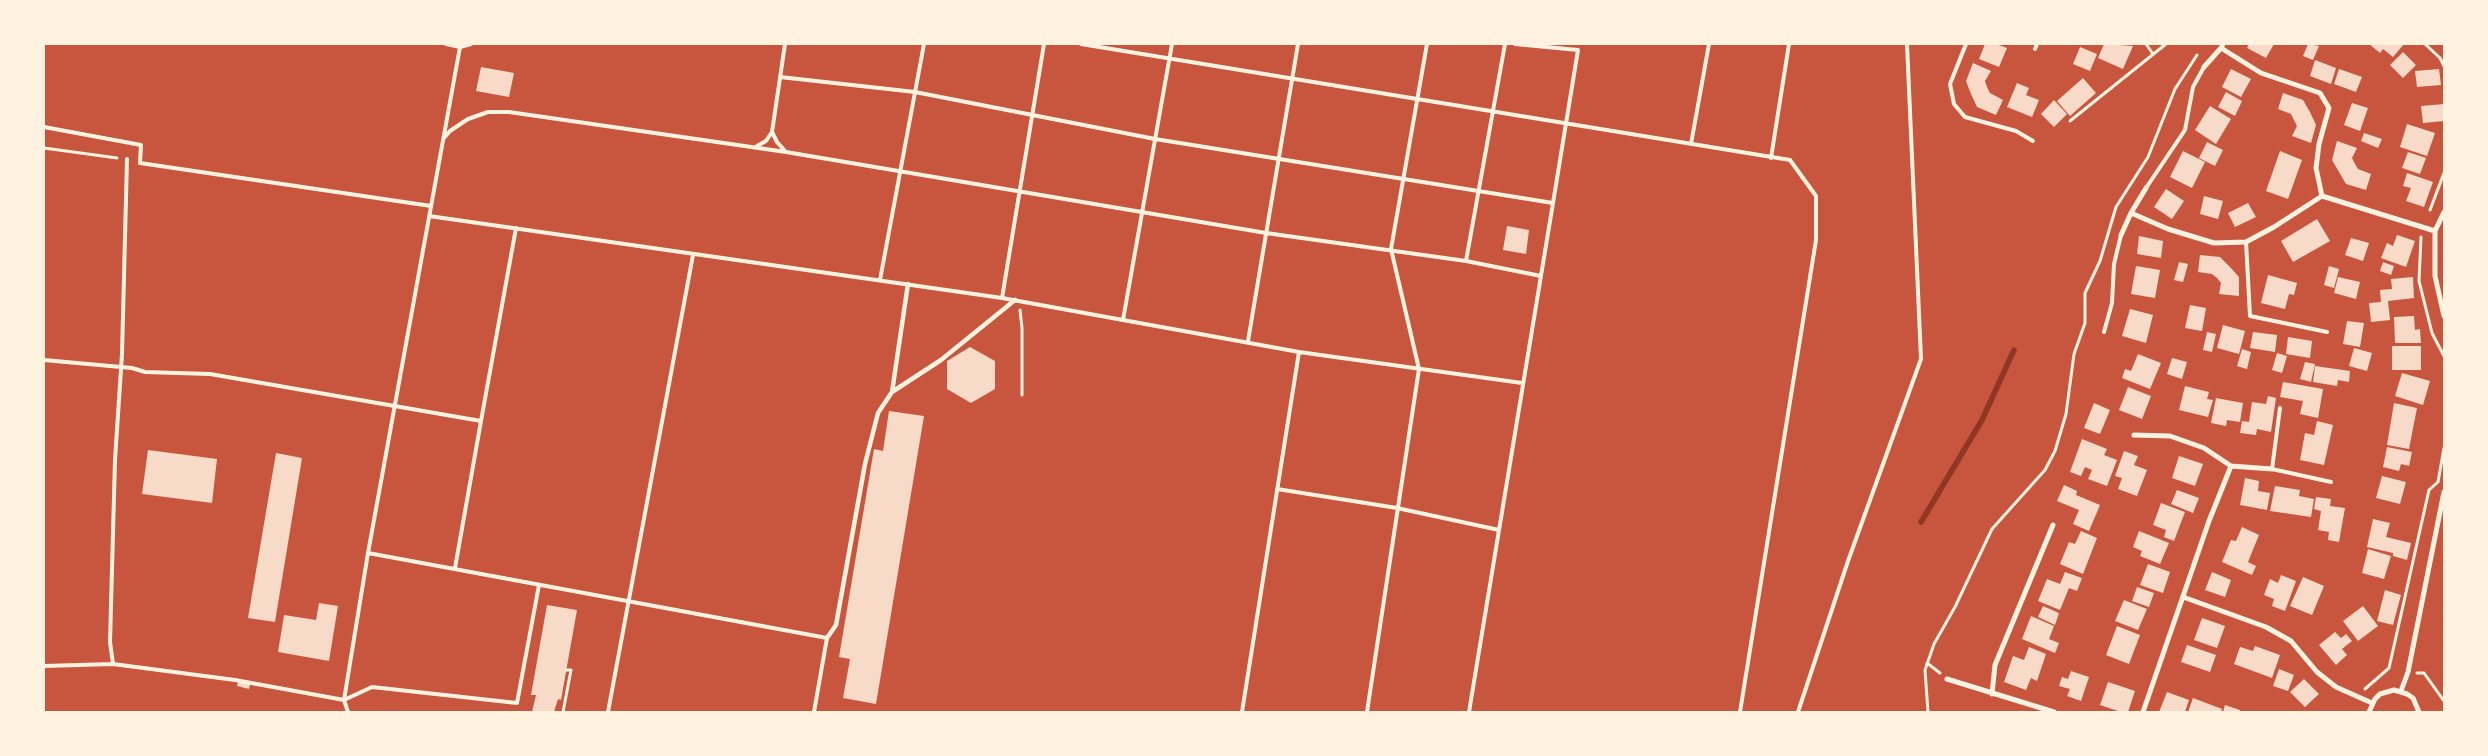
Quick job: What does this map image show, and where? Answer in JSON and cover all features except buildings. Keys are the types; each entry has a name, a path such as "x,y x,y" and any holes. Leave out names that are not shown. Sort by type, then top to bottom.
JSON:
{"street":[{"path":"2204,67 2222,46 2261,73 2320,93 2329,108 2319,144 2316,168 2322,196"},
{"path":"2121,235 2131,213 2146,188"},
{"path":"2322,196 2435,231"},
{"path":"2131,213 2168,229 2214,243 2246,242 2274,228 2322,196"},
{"path":"2444,212 2435,231 2435,276 2444,316"},
{"path":"892,392 908,284"},
{"path":"827,638 836,625 865,464 878,413 892,392 942,360 1015,300"},
{"path":"2134,435 2170,436 2204,448 2231,466 2272,469"},
{"path":"2143,712 2209,521 2231,466"},
{"path":"2401,691 2408,672 2444,492"},
{"path":"1992,694 1995,665 2053,525"},
{"path":"2183,597 2266,627 2291,641 2318,672 2336,687 2372,703"},
{"path":"1947,679 2054,712"},
{"path":"2369,712 2372,703 2380,694 2386,691 2401,691 2413,698 2418,712"}],"lane":[{"path":"446,44 460,47 471,44"},
{"path":"752,147 766,141 772,132 785,44"},
{"path":"880,280 924,44"},
{"path":"1002,298 1044,44"},
{"path":"1081,44 1790,160 1816,196 1816,240 1740,712"},
{"path":"1123,320 1172,44"},
{"path":"1248,341 1298,44"},
{"path":"1367,712 1419,369 1392,249 1427,44"},
{"path":"1466,261 1505,44"},
{"path":"1516,44 1578,50"},
{"path":"1470,712 1522,383 1579,44"},
{"path":"1691,144 1709,44"},
{"path":"1771,158 1790,44"},
{"path":"1798,712 1848,561 1921,359 1907,44"},
{"path":"1966,44 1950,84 1954,104 1965,117 2016,131 2033,141"},
{"path":"2035,49 2037,44"},
{"path":"348,712 344,700 368,553 460,47"},
{"path":"2146,188 2185,130 2193,87 2204,67"},
{"path":"780,77 915,92 1155,139 1553,203"},
{"path":"443,140 450,130 468,119 488,112 509,112 786,152 1266,233 1392,249 1466,261 1540,276"},
{"path":"44,127 141,145 140,163 431,206"},
{"path":"772,132 776,142 786,152"},
{"path":"113,664 110,642 127,159"},
{"path":"429,216 1002,298 1248,341 1299,352 1522,383"},
{"path":"455,568 516,228"},
{"path":"2104,332 2112,303 2114,264 2121,235"},
{"path":"2246,242 2250,316 2327,332"},
{"path":"608,712 693,255"},
{"path":"1242,712 1299,352"},
{"path":"44,360 121,367 144,372 210,374 481,421"},
{"path":"2280,408 2272,469 2332,482"},
{"path":"1277,489 1397,508 1499,530"},
{"path":"368,553 827,638 814,712"},
{"path":"44,666 113,664 235,680 344,700 372,688 517,703 539,585"}],"path":[{"path":"2146,44 2153,54"},
{"path":"2070,120 2166,44"},
{"path":"2424,44 2440,58 2444,66"},
{"path":"1928,712 1925,670 1934,644 1955,607 1992,529 2045,470 2055,451 2066,414 2074,354 2086,322 2085,293 2100,261 2116,207 2148,158 2175,89 2193,59 2202,49"},
{"path":"44,148 127,159"},
{"path":"1015,300 1021,312 1022,395"},
{"path":"2444,448 2438,482 2429,490 2390,668 2424,673 2439,691 2444,701"},
{"path":"563,712 571,670 566,670"}],"waterway":[{"path":"1921,522 1982,420 2014,350"}]}
